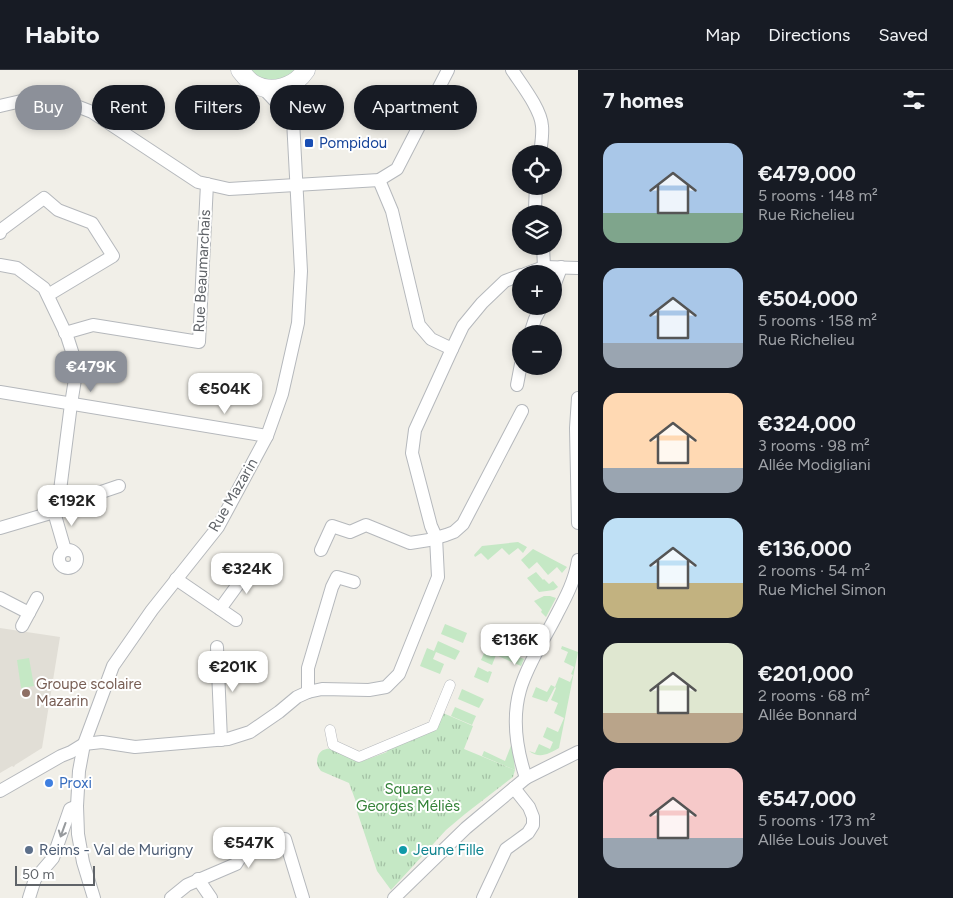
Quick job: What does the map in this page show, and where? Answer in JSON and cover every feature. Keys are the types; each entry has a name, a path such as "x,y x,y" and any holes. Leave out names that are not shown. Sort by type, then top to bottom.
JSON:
{"main road":[{"path":"240,70 253,84 262,88 275,89 288,86 302,75"}],"street":[{"path":"0,106 30,99 61,100 92,112 198,182 230,189 379,180 397,169 448,70"},
{"path":"512,70 538,110 542,124 542,145"},
{"path":"262,88 270,96"},
{"name":"Rue Mazarin","path":"94,898 83,862 78,834 79,772 84,744 113,666 152,610 218,527 267,436 282,394 298,323 301,271 294,130"},
{"path":"379,180 392,211 418,325 431,339 452,349"},
{"name":"Rue Beaumarchais","path":"65,333 93,325 199,342 207,184"},
{"path":"0,233 1,230 44,198 58,210 92,223 113,256 48,295"},
{"path":"0,265 17,268 44,288 67,336 77,367 58,506 54,512 0,528"},
{"path":"562,267 578,268"},
{"path":"0,791 84,744 102,742 135,747 228,739 250,732 297,697 308,692 322,688 369,690 386,687 399,674 438,577 436,537 431,526 412,453 415,430 463,326 482,303 505,281 512,278"},
{"path":"517,385 519,375"},
{"path":"0,392 267,436"},
{"path":"578,398 576,428 578,522"},
{"path":"321,550 332,526 350,532 366,525 410,543 429,540 454,532 463,524 522,411"},
{"path":"59,496 69,503 119,486"},
{"path":"54,512 65,550"},
{"path":"526,778 521,763 518,740 516,708 520,691 527,672 572,584 578,560"},
{"path":"220,609 252,565"},
{"path":"308,692 308,668 332,587 337,577 354,582"},
{"path":"176,579 236,620"},
{"path":"0,598 29,613"},
{"path":"22,626 37,598"},
{"path":"217,647 221,740"},
{"path":"330,730 333,745 359,757 432,726 450,685"},
{"path":"394,898 466,828 526,778 578,752"},
{"path":"483,898 506,849 528,833 533,825 533,817 529,807 514,788"},
{"path":"30,898 35,879 53,858 70,809 77,806"},
{"path":"171,898 186,885 236,864 244,851 285,839 303,898"},
{"path":"198,880 211,898"}],"shaded area":[{"name":"Groupe scolaire Mazarin","path":"0,628 60,637 42,748 14,767 12,766 0,773"}],"green space":[{"path":"249,70 297,70 276,82 258,78"},
{"path":"518,542 527,547 523,553 518,548 509,555 502,548 488,560 481,553 475,557 474,555 482,546"},
{"path":"533,549 567,567 562,573 557,567 548,575 537,562 529,569 521,560"},
{"path":"536,572 543,580 549,584 553,581 558,587 554,590 539,592 527,578"},
{"path":"544,596 556,598 546,617 534,601"},
{"path":"445,624 467,633 463,643 441,634"},
{"path":"438,641 460,651 455,660 436,652 433,659 444,664 440,674 420,666 427,648 434,651"},
{"path":"562,646 578,652 559,748 548,754 537,755 529,751 535,753 539,744 550,749 553,742 543,737 547,727 558,732 564,718 554,713 558,703 551,700 559,677 570,682 573,675 571,674 574,667 564,662 568,652 561,649"},
{"path":"499,648 524,659 521,666 496,655"},
{"path":"485,651 496,655 492,665 481,660"},
{"path":"29,658 34,686 21,688 17,660"},
{"path":"478,667 492,672 488,683 474,677"},
{"path":"551,685 555,687 547,702 532,697 536,687 547,692"},
{"path":"462,689 484,699 479,708 458,699"},
{"path":"455,707 476,716 472,725 451,716"},
{"name":"Square Georges Méliès","path":"443,713 473,726 464,749 515,770 513,777 446,830 391,890 377,871 349,783 321,771 317,764 318,756 326,749 332,749 360,762 387,752 386,748 436,728"},
{"path":"512,743 515,770 482,756 484,751 505,761"}],"place":[{"name":"Pompidou","path":"309,143"},
{"name":"Groupe scolaire Mazarin","path":"26,693"},
{"name":"Proxi","path":"49,783"},
{"name":"Reims - Val de Murigny","path":"29,850"},
{"name":"Jeune Fille","path":"403,850"}]}
